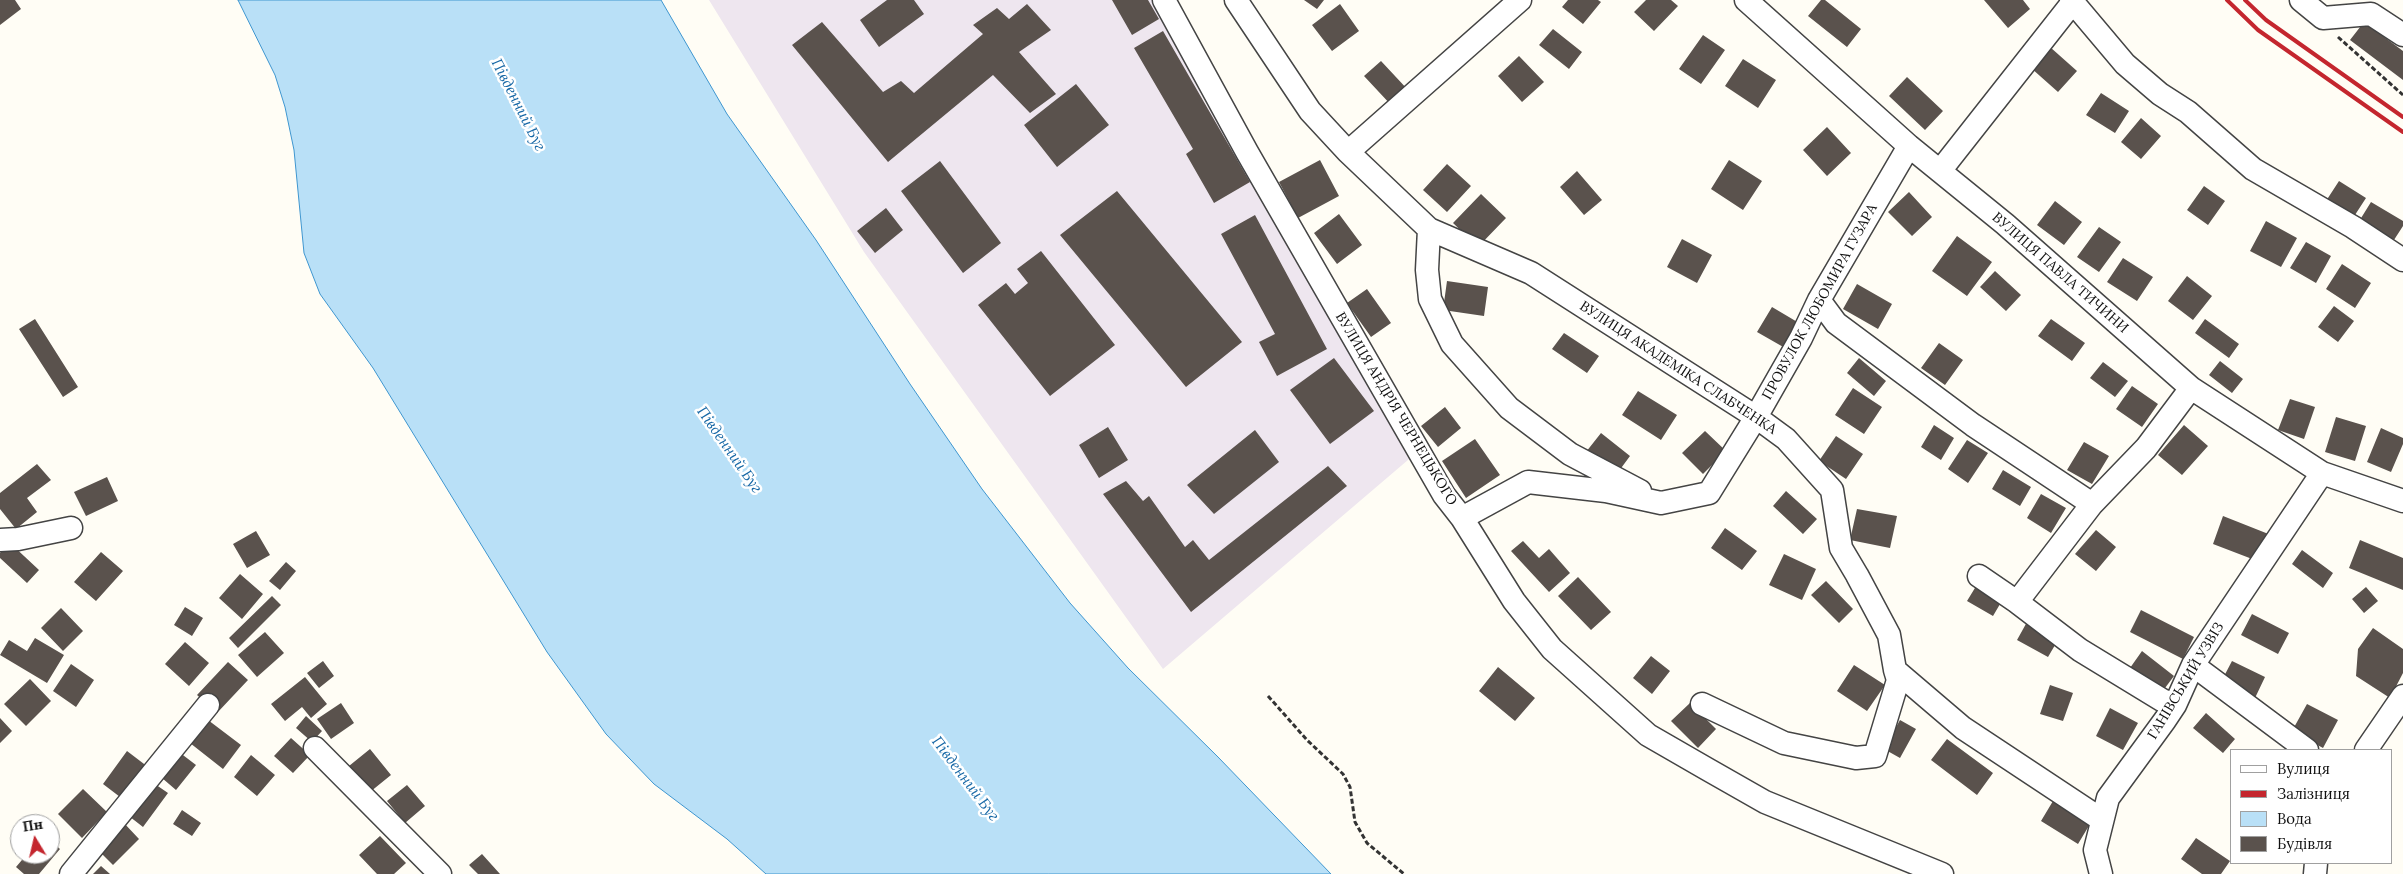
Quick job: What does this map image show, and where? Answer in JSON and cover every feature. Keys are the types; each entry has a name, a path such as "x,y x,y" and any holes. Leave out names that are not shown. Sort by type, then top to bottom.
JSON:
{"street":[{"name":"ВУЛИЦЯ АНДРІЯ ЧЕРНЕЦЬКОГО","path":"1164,0 1247,152 1434,478 1462,518 1514,601 1552,649 1648,735 1765,802 1942,874"},
{"name":"ВУЛИЦЯ АКАДЕМІКА СЛАБЧЕНКА","path":"1236,0 1310,111 1348,152 1429,229 1531,272 1756,417 1786,439 1832,490 1841,548 1889,635 1898,680 1875,756 1856,758 1784,743 1702,704"},
{"path":"1348,152 1520,0"},
{"name":"ВУЛИЦЯ ПАВЛА ТИЧИНИ","path":"1746,0 1909,146 2005,224 2191,388 2322,473 2403,501"},
{"path":"1940,172 2072,1 2124,64 2160,94 2188,112 2253,169 2353,227 2403,260"},
{"path":"2309,7 2323,18 2371,14 2403,35"},
{"name":"ПРОВУЛОК ЛЮБОМИРА ГУЗАРА","path":"1661,503 1709,493 1756,417 1801,338 1819,300 1909,146"},
{"path":"1429,229 1427,270 1430,299 1452,344 1509,408 1570,454 1661,503"},
{"path":"1819,300 1836,323 1965,420 2092,504"},
{"path":"2017,602 2092,504 2146,448 2191,388"},
{"name":"ГАНІВСЬКИЙ УЗВІЗ","path":"2101,874 2095,850 2108,798 2175,705 2192,665 2322,473"},
{"path":"1462,518 1528,482 1606,491 1661,503"},
{"path":"0,540 18,539 71,528"},
{"path":"1979,576 2080,650 2162,700 2175,705"},
{"path":"2192,665 2306,749"},
{"path":"1895,670 1963,728 2102,820"},
{"path":"2367,749 2403,696"},
{"path":"71,874 208,705"},
{"path":"315,748 440,874"}],"path":[{"path":"2309,7 2346,46 2403,95"},
{"path":"1268,696 1307,740 1343,774 1350,786 1355,822 1367,843 1404,874"}],"shaded area":[{"path":"709,0 1154,0 1203,99 1415,454 1163,669 864,252"}],"water":[{"name":"Південний Буг","path":"238,0 661,0 727,114 816,240 910,384 982,489 1070,603 1128,668 1218,757 1331,874 766,874 727,839 654,784 606,734 547,652 373,368 320,294 304,253 294,150 285,107 275,75"}],"building":[{"path":"0,0 15,0 21,9 0,25"},
{"path":"887,0 914,0 924,14 879,47 860,20"},
{"path":"1112,0 1148,0 1159,19 1132,35"},
{"path":"1304,0 1324,0 1317,9"},
{"path":"1568,0 1598,0 1601,2 1583,24 1562,7"},
{"path":"1646,0 1671,0 1678,6 1654,31 1634,12"},
{"path":"1821,0 1825,0 1861,29 1847,47 1808,16"},
{"path":"1984,0 2023,0 2030,9 2008,28"},
{"path":"1027,4 1051,30 1019,52 1056,94 1030,113 993,75 888,162 792,45 822,22 883,92 901,81 914,93 983,34 973,25 997,8 1009,19"},
{"path":"1340,4 1359,31 1332,51 1312,25"},
{"path":"2364,22 2403,51 2403,80 2350,40"},
{"path":"1553,29 1582,52 1569,69 1539,45"},
{"path":"1163,31 1250,182 1214,203 1186,154 1193,149 1134,48"},
{"path":"1703,35 1725,50 1701,84 1679,69"},
{"path":"2050,47 2077,71 2058,92 2031,68"},
{"path":"1519,56 1544,82 1522,102 1498,76"},
{"path":"1743,59 1776,80 1758,108 1725,86"},
{"path":"1381,61 1409,91 1392,106 1364,76"},
{"path":"1907,77 1943,111 1925,130 1889,96"},
{"path":"1076,84 1109,125 1057,167 1024,125"},
{"path":"2101,93 2129,111 2115,133 2086,115"},
{"path":"2141,118 2161,136 2141,159 2121,142"},
{"path":"1827,127 1851,153 1827,176 1803,150"},
{"path":"1320,160 1339,196 1298,218 1279,182"},
{"path":"1729,160 1762,181 1743,210 1711,189"},
{"path":"940,161 1001,243 963,273 901,191"},
{"path":"1447,164 1471,186 1447,212 1423,190"},
{"path":"1577,171 1602,200 1584,215 1560,187"},
{"path":"2339,181 2366,198 2353,218 2326,201"},
{"path":"2204,186 2225,201 2208,225 2187,210"},
{"path":"1117,191 1242,342 1186,387 1060,235"},
{"path":"1909,192 1932,217 1912,236 1888,212"},
{"path":"1481,194 1506,218 1478,247 1453,223"},
{"path":"2055,201 2082,222 2064,245 2037,225"},
{"path":"2371,202 2403,221 2403,226 2392,243 2358,223"},
{"path":"886,208 903,230 875,253 857,231"},
{"path":"1339,214 1362,245 1337,264 1314,233"},
{"path":"1255,215 1327,349 1277,376 1259,342 1275,334 1221,234"},
{"path":"2266,221 2297,238 2281,267 2250,251"},
{"path":"2099,227 2121,242 2099,272 2077,257"},
{"path":"1957,236 1992,262 1967,296 1932,271"},
{"path":"1682,239 1712,255 1697,283 1667,267"},
{"path":"2306,242 2331,256 2316,283 2290,268"},
{"path":"1041,251 1115,345 1050,396 978,305 1006,283 1015,294 1028,283 1017,269"},
{"path":"2123,258 2153,277 2137,301 2107,282"},
{"path":"2342,264 2371,283 2355,308 2326,289"},
{"path":"1995,271 2021,295 2006,311 1980,287"},
{"path":"2187,276 2212,296 2193,320 2168,301"},
{"path":"1447,281 1488,287 1484,316 1443,310"},
{"path":"1857,284 1892,304 1878,329 1843,309"},
{"path":"1367,289 1391,323 1371,337 1347,303"},
{"path":"2334,306 2354,321 2338,342 2318,327"},
{"path":"1772,307 1799,323 1785,348 1757,332"},
{"path":"35,319 78,387 63,397 19,329"},
{"path":"2051,319 2085,343 2072,361 2038,336"},
{"path":"2205,319 2239,344 2229,358 2195,333"},
{"path":"1564,333 1599,356 1587,373 1552,349"},
{"path":"1939,343 1963,360 1945,385 1921,368"},
{"path":"1334,358 1374,411 1330,444 1290,390"},
{"path":"1859,358 1886,381 1874,396 1847,373"},
{"path":"2220,361 2243,379 2232,393 2209,375"},
{"path":"2103,362 2128,381 2115,397 2090,378"},
{"path":"2132,386 2158,404 2142,427 2116,409"},
{"path":"1853,388 1882,407 1864,434 1835,415"},
{"path":"1638,391 1677,415 1661,440 1622,415"},
{"path":"2290,399 2315,407 2304,439 2278,430"},
{"path":"1445,407 1461,428 1438,447 1421,426"},
{"path":"2336,417 2366,426 2355,461 2325,452"},
{"path":"1934,425 1954,438 1941,460 1921,447"},
{"path":"2184,425 2208,446 2182,475 2158,455"},
{"path":"1108,427 1128,460 1099,478 1079,445"},
{"path":"2381,428 2403,438 2403,444 2391,472 2367,462"},
{"path":"1255,430 1279,462 1214,514 1187,485"},
{"path":"1705,431 1726,451 1703,474 1682,453"},
{"path":"1601,433 1630,456 1616,475 1586,452"},
{"path":"1836,436 1863,454 1846,479 1819,461"},
{"path":"1475,439 1500,475 1466,498 1442,461"},
{"path":"1967,440 1988,453 1968,483 1948,469"},
{"path":"2084,442 2109,456 2092,484 2067,470"},
{"path":"37,464 51,480 27,498 37,512 16,529 0,509 0,493"},
{"path":"1328,466 1347,486 1191,612 1103,494 1126,481 1143,501 1149,496 1185,547 1193,540 1209,560"},
{"path":"2003,470 2031,487 2020,506 1992,489"},
{"path":"107,477 118,501 86,516 74,492"},
{"path":"1786,491 1817,519 1803,534 1773,506"},
{"path":"2041,494 2066,508 2051,533 2027,518"},
{"path":"1857,509 1897,516 1890,548 1850,540"},
{"path":"2223,516 2271,535 2260,562 2213,544"},
{"path":"1725,528 1757,551 1742,570 1711,548"},
{"path":"2096,530 2116,547 2096,571 2075,554"},
{"path":"256,531 270,555 247,568 233,544"},
{"path":"2360,540 2403,558 2403,590 2349,568"},
{"path":"1523,541 1539,558 1549,549 1570,573 1549,592 1511,551"},
{"path":"9,542 39,570 27,583 0,558 0,553"},
{"path":"2302,550 2333,573 2323,588 2292,564"},
{"path":"101,552 123,571 96,601 74,582"},
{"path":"1784,554 1816,569 1802,600 1769,585"},
{"path":"286,562 296,571 280,590 269,581"},
{"path":"240,574 263,594 242,619 219,598"},
{"path":"1578,577 1611,612 1591,630 1558,596"},
{"path":"1826,581 1853,609 1839,623 1811,595"},
{"path":"1978,583 2003,599 1993,616 1967,601"},
{"path":"2366,587 2378,601 2364,613 2352,599"},
{"path":"272,596 281,605 238,648 229,638"},
{"path":"185,607 203,618 192,636 174,625"},
{"path":"61,608 83,631 63,651 41,628"},
{"path":"2141,610 2194,637 2183,659 2130,632"},
{"path":"2252,614 2289,633 2278,654 2241,635"},
{"path":"2027,622 2058,640 2048,657 2017,640"},
{"path":"2373,628 2403,649 2403,673 2390,698 2356,676 2358,649"},
{"path":"265,632 284,653 257,677 238,655"},
{"path":"35,638 64,655 47,683 0,655 9,640 27,651"},
{"path":"185,642 209,663 189,686 165,664"},
{"path":"2142,651 2174,676 2162,692 2130,668"},
{"path":"1651,656 1670,671 1652,694 1633,678"},
{"path":"323,661 334,676 319,688 307,673"},
{"path":"2232,661 2265,677 2255,698 2221,682"},
{"path":"228,662 248,680 217,713 197,695"},
{"path":"71,664 94,680 76,707 53,691"},
{"path":"1854,665 1885,685 1867,711 1837,691"},
{"path":"1498,667 1535,698 1515,721 1479,691"},
{"path":"305,677 327,704 311,718 302,707 285,721 271,704"},
{"path":"30,679 51,701 26,726 4,704"},
{"path":"2050,685 2073,693 2063,721 2040,714"},
{"path":"341,703 354,723 331,739 317,719"},
{"path":"1690,703 1716,729 1698,748 1671,721"},
{"path":"2307,704 2338,720 2323,748 2292,731"},
{"path":"2110,708 2138,723 2123,750 2096,736"},
{"path":"2206,713 2235,739 2223,753 2193,728"},
{"path":"306,716 322,731 312,742 296,728"},
{"path":"0,718 12,731 0,743"},
{"path":"208,720 241,745 223,769 190,743"},
{"path":"1900,720 1916,729 1900,758 1884,749"},
{"path":"291,738 310,755 293,773 274,756"},
{"path":"1947,739 1993,773 1977,795 1931,760"},
{"path":"175,749 196,765 176,790 155,772"},
{"path":"370,749 391,775 370,792 349,766"},
{"path":"127,751 148,767 124,800 103,784"},
{"path":"251,755 275,775 257,796 234,777"},
{"path":"149,780 168,793 143,827 125,813"},
{"path":"407,785 425,806 405,823 387,801"},
{"path":"83,789 107,812 82,838 58,814"},
{"path":"2053,801 2090,824 2078,844 2041,821"},
{"path":"182,810 201,823 192,836 173,824"},
{"path":"123,822 139,839 113,865 96,848"},
{"path":"380,836 406,863 394,874 377,874 359,855"},
{"path":"2196,838 2230,861 2221,874 2202,874 2181,859"},
{"path":"482,854 500,874 478,874 469,865"},
{"path":"19,864 47,864 39,874 24,874 16,867"},
{"path":"101,866 110,874 93,874"}],"railway":[{"path":"2227,0 2258,30 2403,132"},
{"path":"2245,0 2266,20 2403,117"}]}
